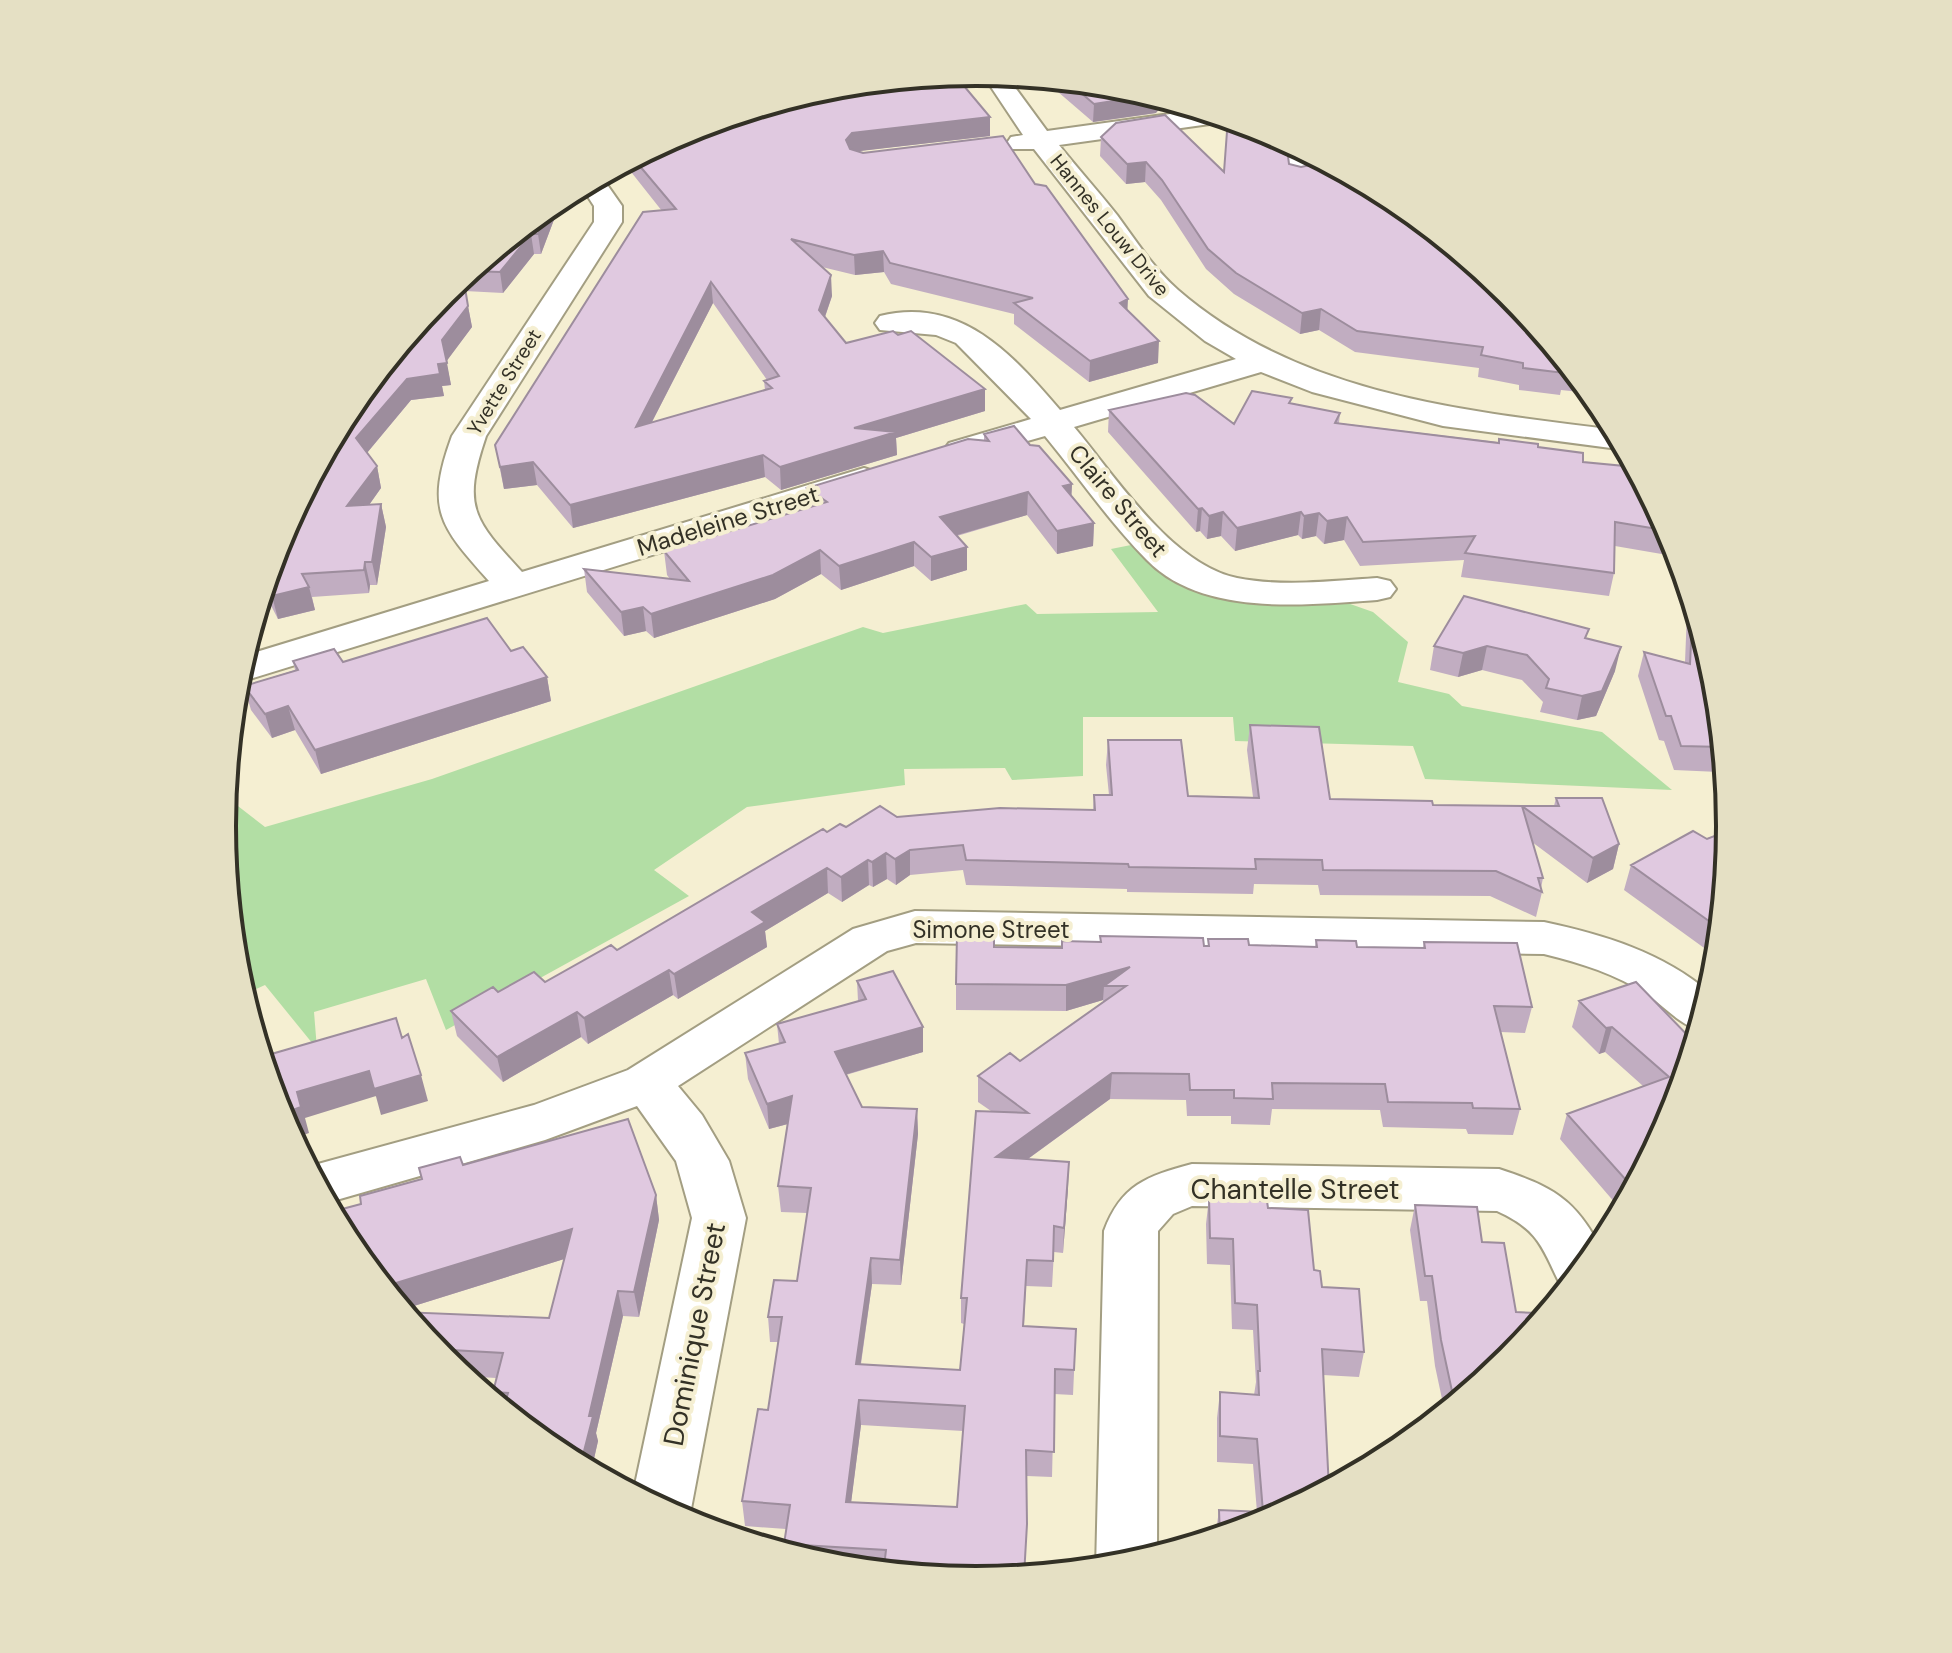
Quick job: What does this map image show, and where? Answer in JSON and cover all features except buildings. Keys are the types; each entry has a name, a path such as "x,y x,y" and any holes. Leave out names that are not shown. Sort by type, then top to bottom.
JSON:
{"street":[{"name":"Hannes Louw Drive","path":"1002,87 1041,141 1167,297 1214,333 1263,361 1350,392 1419,411 1607,439"},
{"path":"996,146 1188,117"},
{"path":"1300,176 1301,160"},
{"name":"Yvette Street","path":"514,586 469,534 456,512 452,493 456,468 469,436 608,222 608,206 597,190"},
{"name":"Claire Street","path":"891,323 937,325 967,335 1000,365 1052,422 1161,554 1179,570 1210,584 1249,593 1377,589"},
{"name":"Madeleine Street","path":"254,665 1052,422 1158,394 1263,361"},
{"name":"Simone Street","path":"327,1182 545,1121 646,1083 870,940 915,927 1544,938 1589,947 1630,961 1664,981 1694,1006"},
{"name":"Dominique Street","path":"646,1083 677,1116 693,1141 715,1192 719,1218 662,1497"},
{"name":"Chantelle Street","path":"1126,1552 1131,1231 1139,1211 1161,1194 1192,1185 1499,1190 1529,1201 1558,1223 1570,1239 1577,1258"}],"green space":[{"path":"1136,544 1154,565 1336,599 1373,612 1408,642 1398,682 1449,694 1462,706 1602,732 1672,790 1425,779 1413,746 1235,741 1233,717 1083,717 1083,776 1012,780 1005,768 904,769 905,785 747,807 654,870 689,896 446,1030 426,979 314,1012 317,1049 265,985 254,990 237,875 236,805 265,827 432,779 863,627 883,633 1026,604 1037,614 1158,612 1111,549"}]}
